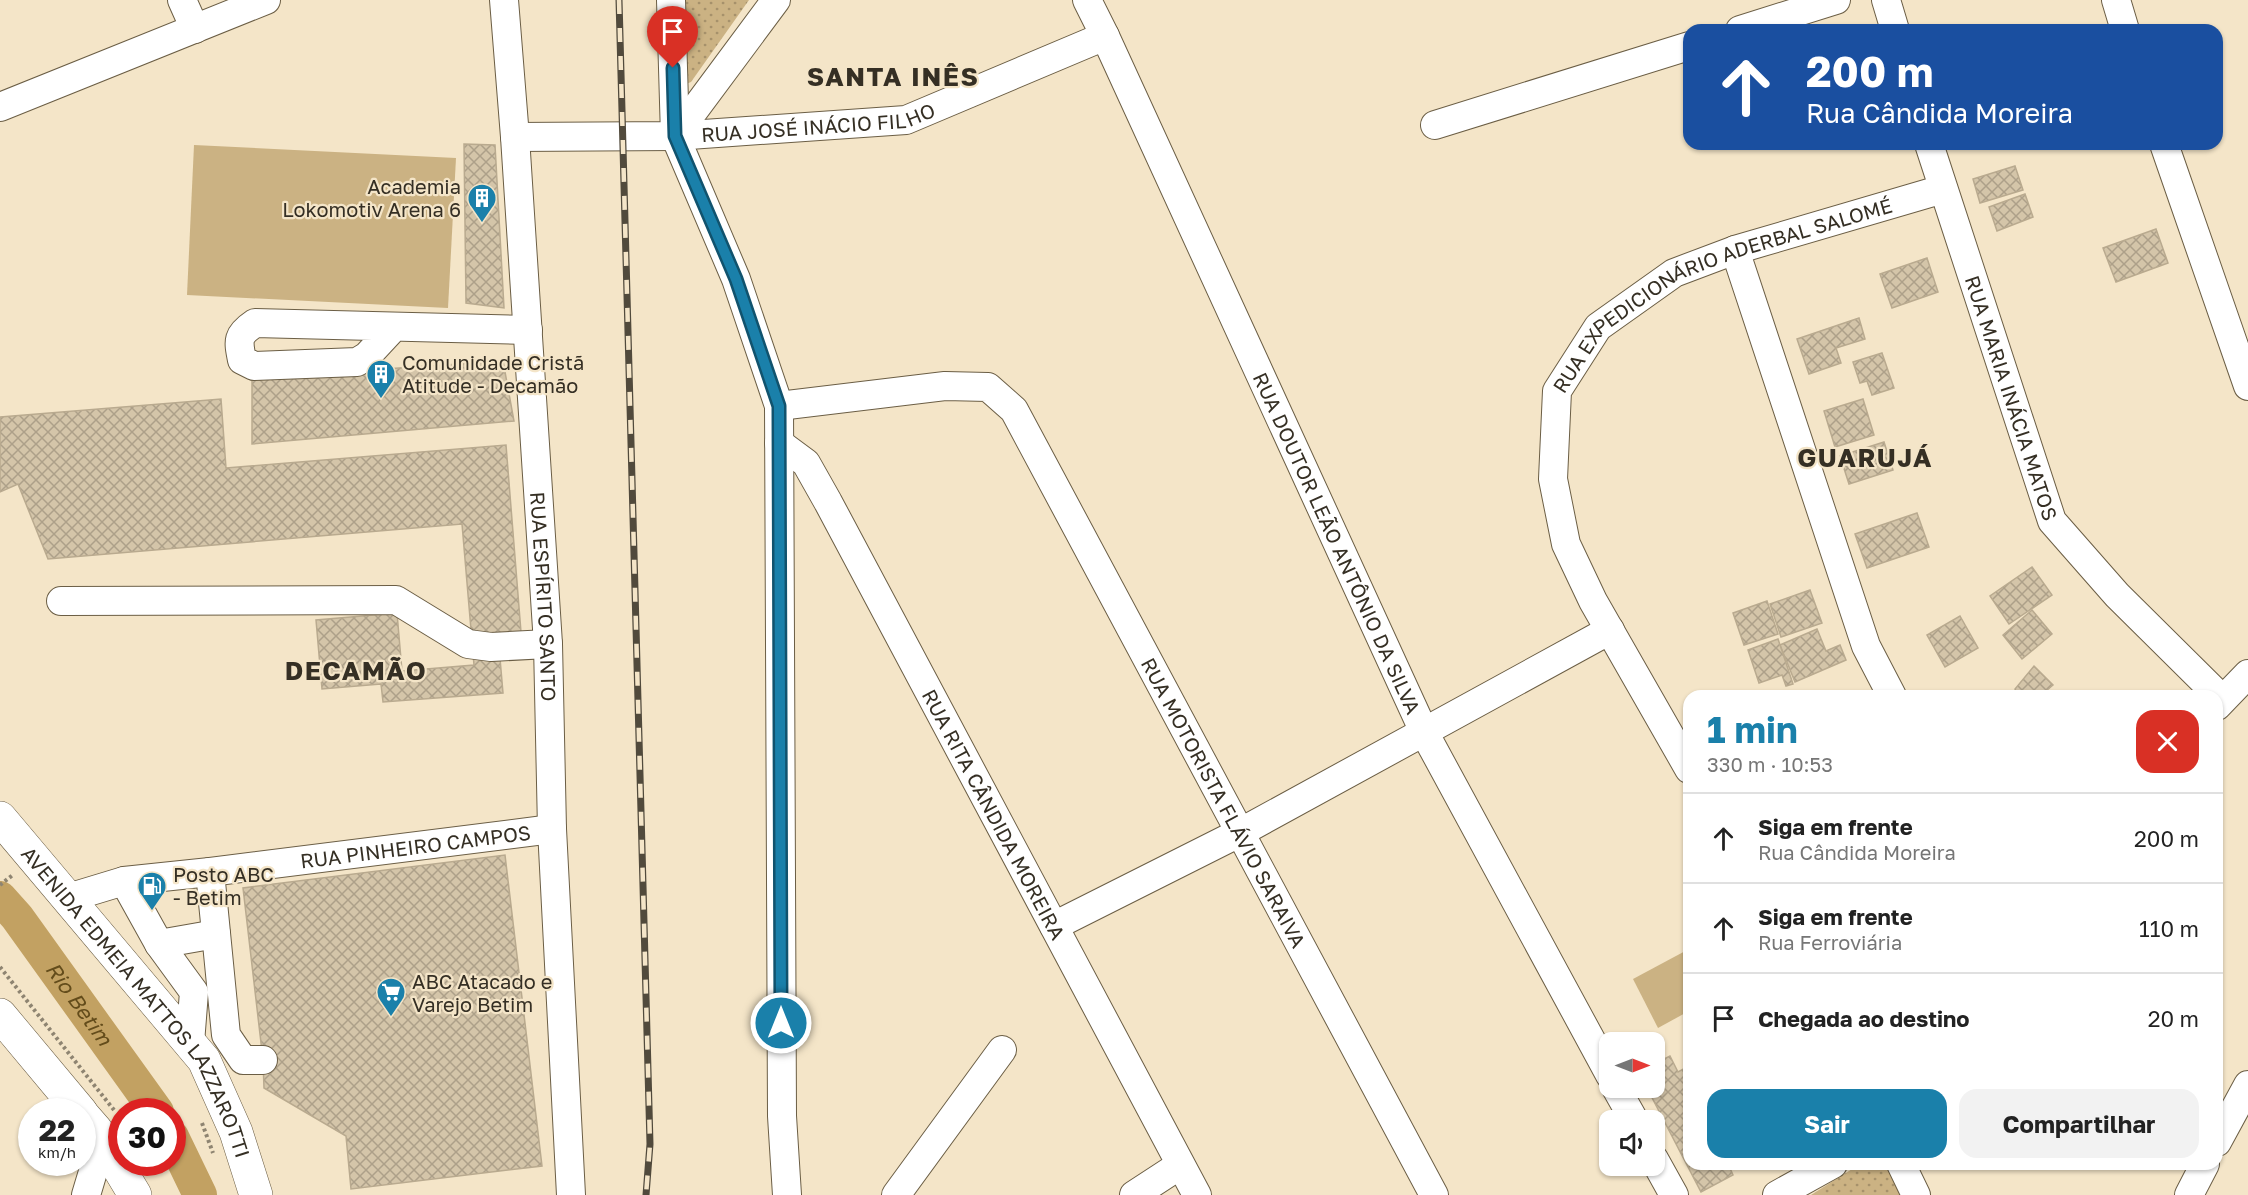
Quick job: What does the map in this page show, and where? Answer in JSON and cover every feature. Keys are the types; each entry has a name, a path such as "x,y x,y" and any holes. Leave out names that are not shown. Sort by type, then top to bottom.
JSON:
{"main road":[{"name":"AVENIDA EDMEIA MATTOS LAZZAROTTI","path":"0,818 204,1060 236,1132 256,1195"},
{"path":"0,1015 76,1098"},
{"path":"96,1122 135,1195"}],"street":[{"path":"182,0 195,29"},
{"path":"0,107 267,0"},
{"name":"RUA ESPÍRITO SANTO","path":"504,0 548,644 552,829 571,1195"},
{"path":"671,0 675,136 736,279 779,406 782,1116 787,1195"},
{"path":"675,136 776,0"},
{"name":"RUA DOUTOR LEÃO ANTÔNIO DA SILVA","path":"1087,0 1424,732 1599,1056"},
{"path":"1759,24 1836,0"},
{"path":"1886,0 1893,24"},
{"path":"2116,0 2124,24"},
{"name":"RUA JOSÉ INÁCIO FILHO","path":"515,136 675,136 906,120 1105,36"},
{"path":"1436,125 1683,48"},
{"name":"RUA MARIA INÁCIA MATOS","path":"1931,150 2052,521 2118,595 2209,690"},
{"path":"2166,150 2248,386"},
{"name":"RUA EXPEDICIONÁRIO ADERBAL SALOMÉ","path":"1683,758 1610,630 1566,544 1552,479 1557,391 1598,327 1674,273 1735,250 1943,189"},
{"path":"1735,250 1866,646 1889,690"},
{"path":"394,327 528,330"},
{"name":"RUA MOTORISTA FLÁVIO SARAIVA","path":"779,406 945,386 988,387 1014,410 1434,1195"},
{"name":"RUA RITA CÂNDIDA MOREIRA","path":"779,443 806,464 822,492 1197,1195"},
{"path":"61,601 396,600 468,644 491,647 548,644"},
{"path":"1054,926 1241,832 1610,630"},
{"path":"2223,699 2248,674"},
{"name":"RUA PINHEIRO CAMPOS","path":"68,898 124,880 210,872 552,829"},
{"path":"210,872 226,1035 243,1060 263,1060"},
{"path":"124,880 159,944 194,992 190,1043"},
{"path":"159,944 216,934"},
{"path":"896,1195 1002,1050"},
{"path":"2223,1131 2248,1085"},
{"path":"1134,1195 1180,1165"},
{"path":"1777,1195 1822,1170"},
{"path":"1904,1170 1916,1195"},
{"path":"2189,1195 2202,1170"},
{"path":"86,1195 92,1176"},
{"path":"1663,1176 1674,1195"}],"path":[{"path":"0,967 112,1106 96,1117"}],"shaded area":[{"path":"681,0 749,0 691,82 686,84"},
{"path":"194,145 456,158 448,308 187,295"},
{"path":"1683,952 1683,1014 1658,1028 1633,979"},
{"path":"1851,1170 1889,1170 1901,1195 1811,1195"}],"building":[{"name":"Academia Lokomotiv Arena 6","path":"464,144 495,145 504,308 466,303"},
{"path":"2015,166 2023,190 1980,203 1973,179"},
{"path":"2025,194 2033,217 1997,231 1989,207"},
{"path":"2156,229 2168,263 2116,282 2103,248"},
{"path":"1927,258 1938,292 1892,308 1880,274"},
{"path":"1859,318 1865,339 1836,348 1841,363 1809,374 1797,339"},
{"path":"1882,353 1894,388 1872,395 1867,381 1860,383 1853,362"},
{"name":"Comunidade Cristã Atitude - Decamão","path":"503,361 514,421 252,444 252,378"},
{"path":"221,399 226,468 506,445 521,632 498,635 503,693 383,702 381,684 322,689 316,620 397,613 402,671 474,665 462,524 48,559 18,484 0,492 0,417"},
{"path":"1863,399 1874,435 1835,447 1824,411"},
{"path":"1884,442 1893,470 1849,484 1840,456"},
{"path":"1917,513 1929,547 1867,568 1855,534"},
{"path":"2032,567 2052,595 2009,624 1990,596"},
{"path":"1810,590 1822,623 1781,637 1770,604"},
{"path":"1767,601 1778,634 1744,645 1733,613"},
{"path":"2032,610 2052,634 2022,659 2003,635"},
{"path":"1960,616 1978,648 1945,667 1927,635"},
{"path":"1817,629 1826,651 1840,645 1846,660 1795,682 1780,645"},
{"path":"1778,639 1793,684 1786,686 1782,675 1759,683 1748,650"},
{"path":"2034,666 2053,685 2047,690 2015,689"},
{"name":"ABC Atacado e Varejo Betim","path":"505,855 542,1166 351,1189 346,1136 264,1088 263,1060 243,888"},
{"path":"1670,1056 1678,1072 1683,1069 1683,1157 1665,1123 1665,1110 1658,1110 1652,1098 1665,1098 1665,1058"},
{"path":"1690,1170 1731,1170 1733,1175 1701,1192"}],"waterway":[{"name":"Rio Betim","path":"0,898 17,917 147,1098"},
{"name":"Rio Betim","path":"186,1166 200,1195"}],"railway":[{"path":"619,0 650,1144 646,1195"}],"place":[{"name":"Academia Lokomotiv Arena 6","path":"482,224"},
{"name":"Comunidade Cristã Atitude - Decamão","path":"381,400"},
{"name":"Posto ABC - Betim","path":"152,912"},
{"name":"ABC Atacado e Varejo Betim","path":"391,1018"}],"district":[{"name":"SANTA INÊS","path":"893,76"},
{"name":"GUARUJÁ","path":"1865,457"},
{"name":"DECAMÃO","path":"356,670"}],"route":[{"path":"673,68 675,136 736,279 779,406 781,1023"}]}
